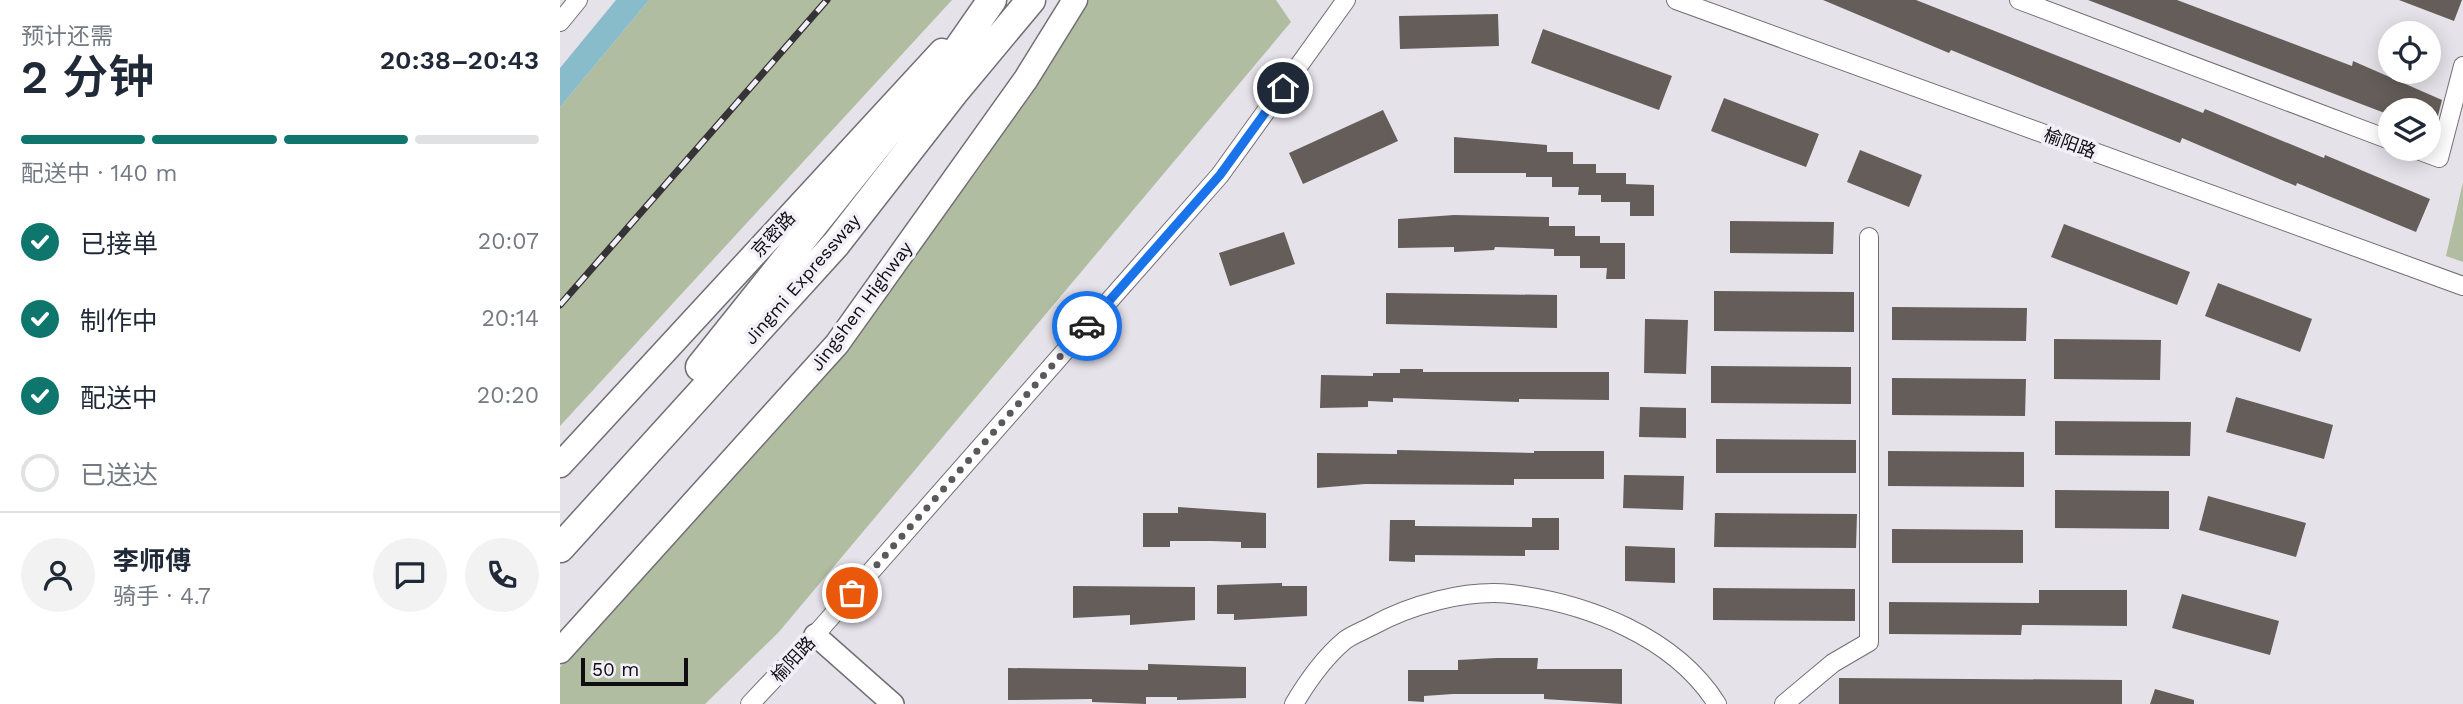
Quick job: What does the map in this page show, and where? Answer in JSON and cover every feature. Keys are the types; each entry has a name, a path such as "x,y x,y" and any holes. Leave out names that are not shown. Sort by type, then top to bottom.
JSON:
{"highway":[{"name":"Jingmi Expressway","path":"560,537 887,133 946,66 992,0"},
{"name":"Jingmi Expressway","path":"560,548 836,244 956,90 1031,0"}],"main road":[{"name":"京密路","path":"560,465 953,39 981,0"},
{"name":"Jingshen Highway","path":"560,651 837,344 1026,79 1075,0"}],"street":[{"path":"560,22 578,0"},
{"name":"榆阳路","path":"750,704 816,635 1220,175 1346,0"},
{"name":"榆阳路","path":"1676,0 2463,286"},
{"path":"2019,0 2378,135"},
{"path":"2441,150 2463,66"},
{"path":"1784,704 1833,663 1869,642 1869,237"},
{"path":"1294,704 1307,681 1345,640 1399,611 1469,596 1510,594 1573,608 1633,630 1678,659 1717,704"},
{"path":"816,635 893,704"}],"green space":[{"path":"649,0 952,0 560,426 560,107"},
{"path":"1083,0 1276,0 1291,22 778,633 705,704 560,704 560,667 802,403 983,163"},
{"path":"2463,182 2463,262 2446,256"}],"water":[{"path":"616,0 649,0 560,107 560,68"}],"building":[{"path":"1823,0 1916,0 2203,113 2205,109 2324,158 2325,155 2430,199 2416,232 2182,138 2180,143 1951,50 1949,53"},
{"path":"2088,0 2177,0 2352,66 2353,61 2378,72 2378,84 2405,84 2437,98 2378,98 2378,110"},
{"path":"2399,0 2462,0 2454,21"},
{"path":"1498,14 1499,46 1400,49 1399,16"},
{"path":"1543,29 1672,76 1659,110 1531,63"},
{"path":"1724,98 1819,134 1806,167 1711,131"},
{"path":"1383,110 1398,141 1303,184 1289,153"},
{"path":"1454,137 1547,145 1547,152 1573,152 1573,164 1596,164 1596,173 1626,173 1626,184 1654,185 1654,216 1630,216 1630,202 1601,202 1601,195 1578,195 1579,187 1552,187 1552,177 1526,177 1526,173 1454,173"},
{"path":"1860,150 1922,175 1909,207 1847,182"},
{"path":"1454,215 1549,217 1549,226 1575,226 1575,236 1600,236 1600,243 1625,243 1625,279 1606,279 1607,268 1580,268 1580,256 1554,256 1554,249 1495,247 1494,250 1454,252 1454,247 1398,248 1398,219"},
{"path":"1730,221 1834,222 1833,254 1730,253"},
{"path":"2064,224 2190,272 2177,305 2051,257"},
{"path":"1284,232 1295,264 1230,286 1219,253"},
{"path":"2218,283 2312,319 2300,352 2205,316"},
{"path":"1714,291 1854,292 1854,332 1714,331"},
{"path":"1386,293 1557,295 1557,328 1386,324"},
{"path":"1892,307 2027,308 2026,341 1892,340"},
{"path":"1645,319 1688,320 1686,374 1644,373"},
{"path":"2054,339 2161,340 2160,380 2054,379"},
{"path":"1711,366 1851,367 1851,404 1711,403"},
{"path":"1400,369 1423,369 1423,372 1609,372 1609,400 1519,399 1519,402 1393,398 1393,402 1368,401 1368,407 1320,408 1321,375 1373,376 1373,373 1400,373"},
{"path":"1892,378 2026,379 2025,416 1892,415"},
{"path":"2236,397 2333,425 2324,459 2226,432"},
{"path":"1640,407 1686,408 1686,438 1639,437"},
{"path":"2055,421 2191,422 2190,456 2055,455"},
{"path":"1716,439 1856,440 1856,473 1716,473"},
{"path":"1397,450 1534,453 1604,451 1604,479 1514,479 1514,485 1365,484 1317,488 1317,453 1397,454"},
{"path":"1888,451 2024,452 2024,487 1888,486"},
{"path":"1624,475 1684,476 1683,510 1623,508"},
{"path":"2055,490 2169,491 2169,529 2055,528"},
{"path":"2208,496 2306,523 2296,557 2199,530"},
{"path":"1178,507 1266,513 1266,548 1241,548 1241,542 1211,541 1170,541 1170,547 1143,547 1143,513 1178,513"},
{"path":"1715,513 1857,514 1856,548 1714,547"},
{"path":"1532,518 1559,518 1559,550 1525,550 1525,556 1415,555 1415,562 1389,561 1390,520 1415,520 1415,526 1532,527"},
{"path":"1892,529 2023,530 2023,563 1892,563"},
{"path":"1625,546 1675,548 1675,583 1625,581"},
{"path":"1282,583 1282,586 1307,586 1307,616 1234,620 1234,614 1217,614 1217,585"},
{"path":"1073,586 1195,587 1195,620 1130,625 1130,615 1073,618"},
{"path":"1713,588 1855,589 1855,621 1713,620"},
{"path":"2039,590 2127,590 2127,626 2022,625 2021,635 1889,634 1889,602 2039,603"},
{"path":"2182,594 2279,621 2270,655 2172,628"},
{"path":"1538,658 1537,669 1622,669 1622,704 1544,699 1544,694 1453,694 1424,696 1424,702 1408,701 1408,670 1458,670 1458,660"},
{"path":"1148,664 1246,667 1246,698 1177,700 1177,697 1146,697 1146,704 1092,702 1092,699 1008,700 1008,668 1148,670"},
{"path":"1839,678 2122,680 2122,704 1839,704"},
{"path":"2155,689 2194,700 2194,704 2150,704"}],"railway":[{"path":"560,305 827,0"}],"way so far":[{"path":"852,593 1087,326"}],"route":[{"path":"1087,326 1220,175 1283,88"}]}
